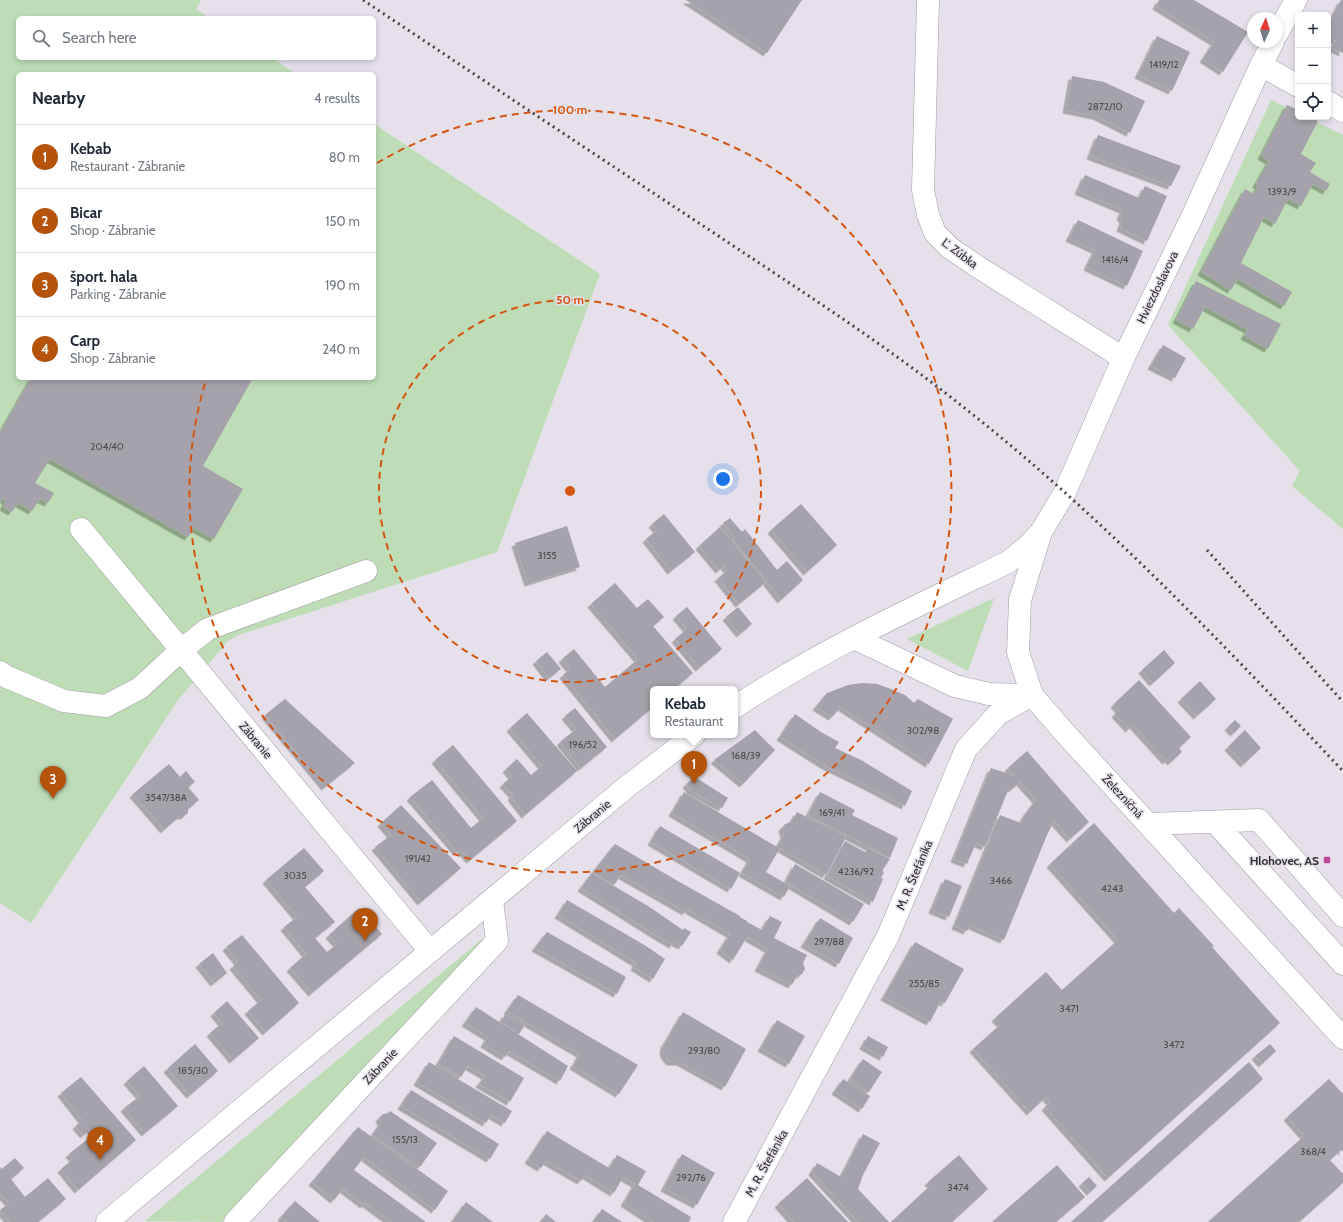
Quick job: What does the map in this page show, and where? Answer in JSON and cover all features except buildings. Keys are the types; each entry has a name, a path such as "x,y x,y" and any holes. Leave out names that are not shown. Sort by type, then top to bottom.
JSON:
{"street":[{"name":"Ľ. Zúbka","path":"928,0 923,190 928,215 935,233 950,248 972,263 1123,359"},
{"path":"1283,23 1296,0"},
{"name":"Hviezdoslavova","path":"1041,532 1065,492 1123,359 1192,217 1270,48"},
{"path":"1261,65 1295,84"},
{"path":"1331,104 1343,111"},
{"name":"Zábranie","path":"81,530 430,951"},
{"path":"854,638 955,686 989,694 1032,695 1018,652 1020,600 1041,532"},
{"path":"738,705 799,667 854,638 1008,562 1027,547 1041,532"},
{"path":"0,672 64,701 106,706 140,688 181,650 208,629 366,571"},
{"name":"Železničná","path":"1032,695 1343,1038"},
{"name":"M. R. Štefánika","path":"734,1222 888,936 966,749 998,714 1032,695"},
{"name":"Zábranie","path":"107,1222 624,789 690,738"},
{"path":"1149,824 1259,820 1343,916"},
{"path":"1215,822 1343,964"},
{"name":"Zábranie","path":"235,1222 497,941 492,900"}],"green space":[{"path":"0,0 201,0 196,9 206,16 16,16 16,60 275,60 293,72 16,72 16,380 376,380 376,125 600,274 497,552 236,636 227,642 178,700 31,923 0,903"},
{"path":"1271,100 1295,112 1295,120 1312,120 1343,135 1343,529 1292,486 1300,471 1168,325"},
{"path":"994,598 968,671 907,639"},
{"path":"482,939 486,943 222,1222 145,1221"}],"railway":[{"path":"363,0 840,317 902,360 962,406 1063,491 1159,581 1252,675 1343,771"},
{"path":"1207,550 1343,702"}],"place":[{"name":"Kebab","path":"694,784"},
{"name":"šport. hala","path":"53,799"},
{"name":"Hlohovec, AS","path":"1327,860"},
{"name":"Bicar","path":"365,941"},
{"name":"Carp","path":"100,1160"}]}
